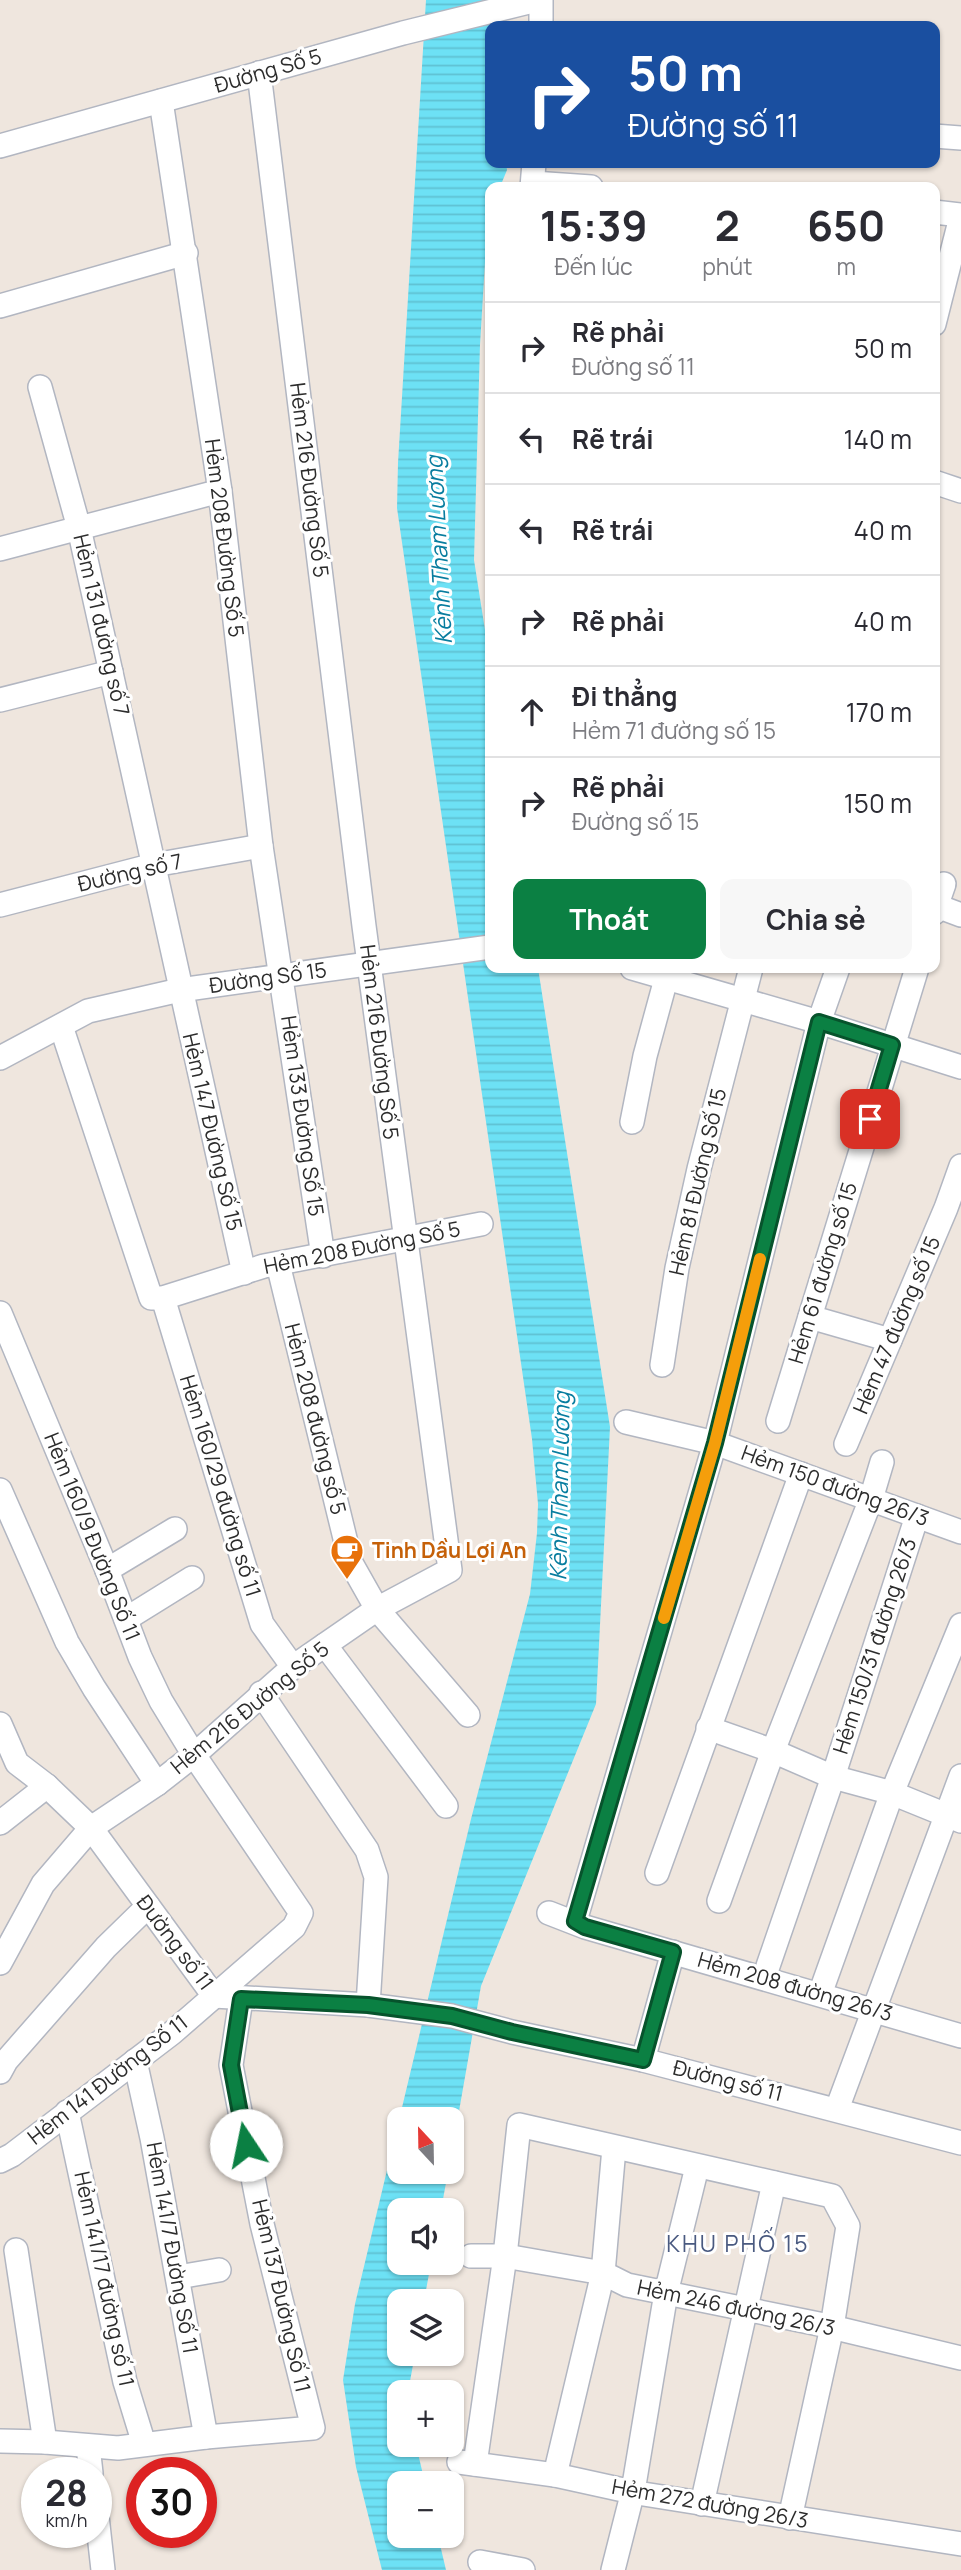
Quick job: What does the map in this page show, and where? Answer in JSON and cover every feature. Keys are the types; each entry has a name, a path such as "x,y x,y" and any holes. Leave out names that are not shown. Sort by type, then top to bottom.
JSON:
{"street":[{"path":"539,0 541,21"},
{"name":"Đường Số 5","path":"0,146 403,33 539,0"},
{"name":"Hẻm 216 Đường Số 5","path":"0,1963 43,1884 91,1828 157,1784 194,1755 293,1667 377,1609 450,1570 404,1239 259,74"},
{"name":"Hẻm 208 Đường Số 5","path":"161,101 186,253 219,491 261,846 281,975"},
{"path":"940,136 961,138"},
{"path":"533,178 559,182"},
{"path":"940,213 961,216 953,287 940,312"},
{"path":"0,306 186,253"},
{"name":"Hẻm 131 đường số 7","path":"40,387 79,528 180,990"},
{"path":"940,484 961,491"},
{"path":"0,549 219,491"},
{"path":"0,700 111,672"},
{"name":"Đường số 7","path":"0,905 154,864 261,846"},
{"path":"940,896 944,884"},
{"path":"940,910 961,915"},
{"name":"Đường Số 15","path":"61,1026 89,1011 180,990 485,948"},
{"path":"632,1122 645,1056 668,973 742,1000 961,1067"},
{"name":"Hẻm 81 Đường Số 15","path":"662,1365 677,1268 750,973"},
{"path":"575,1921 715,1443 819,1022 836,973"},
{"name":"Hẻm 61 đường số 15","path":"778,1421 915,973"},
{"name":"Hẻm 133 Đường Số 15","path":"281,975 323,1256"},
{"name":"Hẻm 147 Đường Số 15","path":"180,990 244,1273"},
{"path":"0,1058 61,1026"},
{"name":"Hẻm 160/29 đường số 11","path":"61,1026 157,1298 262,1624 293,1667"},
{"name":"Hẻm 47 đường số 15","path":"846,1444 890,1340 953,1210 961,1166"},
{"name":"Hẻm 208 Đường Số 5","path":"157,1298 278,1264 481,1224"},
{"name":"Hẻm 208 đường số 5","path":"278,1264 351,1563 377,1609 468,1715"},
{"name":"Hẻm 160/9 Đường Số 11","path":"0,1313 161,1701 194,1755 301,1913 294,1927 214,1996"},
{"path":"810,1317 890,1340"},
{"name":"Hẻm 150 đường 26/3","path":"626,1422 715,1443 961,1532"},
{"path":"719,1901 773,1751 871,1499 882,1462"},
{"path":"657,1873 801,1474"},
{"path":"0,1490 67,1642 157,1784"},
{"name":"Hẻm 150/31 đường 26/3","path":"768,1966 918,1516"},
{"path":"107,1570 175,1528"},
{"path":"126,1619 192,1578"},
{"path":"820,1994 892,1793 961,1625"},
{"path":"325,1645 446,1806"},
{"path":"261,1693 367,1850 376,1877 368,2005"},
{"name":"Đường số 11","path":"0,1724 17,1763 47,1786 91,1828 214,1996 368,2005 452,2016 512,2032 643,2060 961,2143"},
{"path":"708,1728 773,1751 833,1777 892,1793 953,1818"},
{"path":"837,2109 953,1818 961,1776"},
{"path":"0,1823 47,1786"},
{"path":"0,2070 106,1947 148,1906"},
{"name":"Hẻm 208 đường 26/3","path":"549,1913 585,1927 961,2036"},
{"path":"643,2060 673,1952"},
{"name":"Hẻm 141 Đường Số 11","path":"0,2161 12,2155 135,2061 214,1996"},
{"name":"Hẻm 137 Đường Số 11","path":"206,2437 313,2428 262,2224 231,2065 241,1999"},
{"name":"Hẻm 141/7 Đường Số 11","path":"135,2061 152,2138 206,2437"},
{"name":"Hẻm 141/17 đường số 11","path":"68,2112 125,2382 144,2444"},
{"path":"505,2256 519,2125 832,2196 848,2226 832,2327 790,2518"},
{"path":"555,2475 603,2273 614,2148"},
{"path":"612,2570 634,2491 666,2292 697,2167"},
{"path":"702,2504 774,2183"},
{"path":"16,2250 45,2442"},
{"name":"Hẻm 246 đường 26/3","path":"471,2256 505,2256 603,2273 627,2285 832,2327 961,2358"},
{"name":"Hẻm 272 đường 26/3","path":"505,2256 467,2463 555,2475 702,2504 961,2544"},
{"path":"178,2277 219,2270"},
{"path":"0,2441 118,2448 206,2437"},
{"path":"88,2446 89,2457"},
{"path":"101,2548 103,2570"},
{"path":"480,2562 523,2570"}],"water":[{"name":"Kênh Tham Lương","path":"426,0 501,0 500,21 485,21 485,168 507,170 502,182 485,182 485,262 474,560 485,630 485,973 539,973 610,1427 596,1704 481,1986 460,2107 402,2107 471,1819 530,1594 538,1504 532,1439 397,508"},
{"path":"387,2170 387,2184 446,2184 443,2198 387,2198 387,2275 429,2275 426,2289 387,2289 387,2366 413,2366 410,2380 387,2380 387,2457 419,2457 422,2471 387,2471 387,2548 441,2548 446,2570 382,2570 356,2467 343,2380 355,2304"}],"slow traffic":[{"path":"664,1618 715,1443 760,1259"}],"place":[{"name":"Tinh Dầu Lợi An","path":"347,1581"}],"district":[{"name":"KHU PHỐ 15","path":"738,2244"}],"route":[{"path":"246,2145 231,2065 241,1999 368,2005 452,2016 512,2032 643,2060 673,1952 585,1927 575,1921 715,1443 819,1022 892,1045 870,1119"}]}
